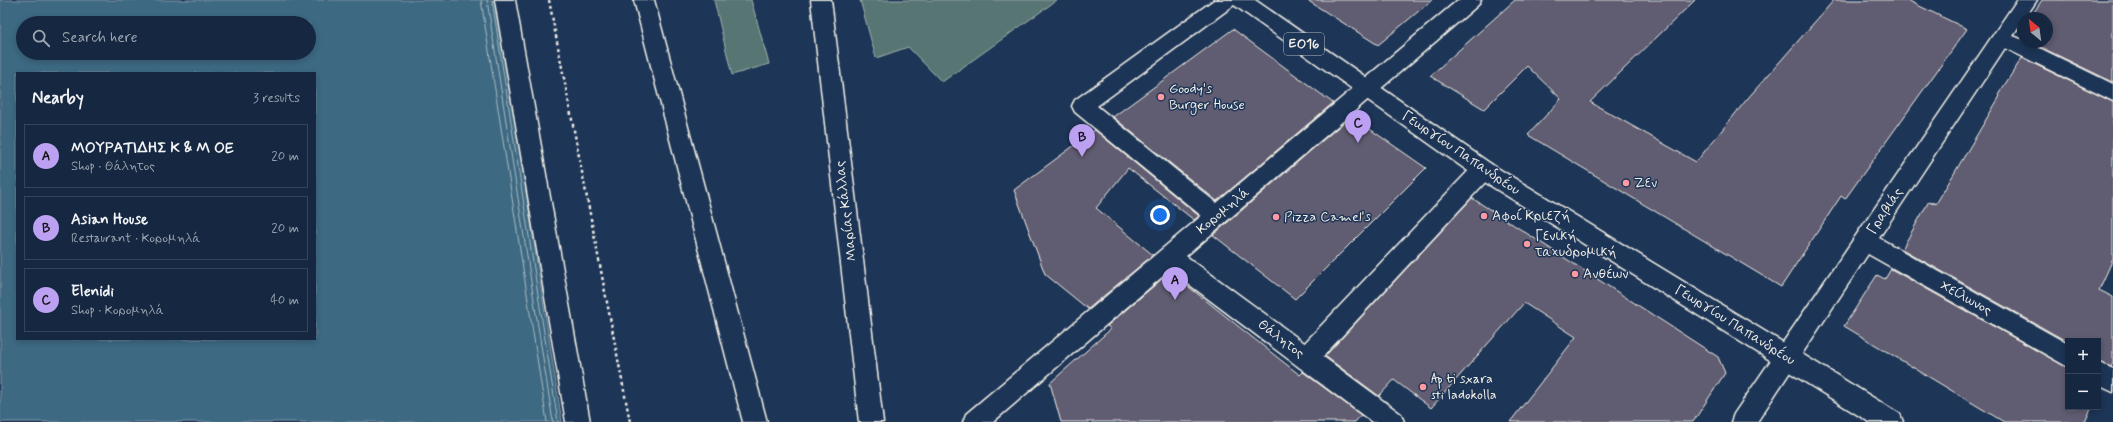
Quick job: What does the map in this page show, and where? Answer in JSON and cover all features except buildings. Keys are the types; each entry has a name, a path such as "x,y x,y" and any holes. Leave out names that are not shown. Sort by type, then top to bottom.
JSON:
{"street":[{"path":"504,0 578,422"},
{"path":"644,0 755,422"},
{"name":"Μαρίας Κάλλας","path":"821,0 871,422"},
{"path":"1217,216 1082,106 1227,0"},
{"name":"Γεωργίου Παπανδρέου","path":"1241,0 1483,170 1891,422"},
{"name":"Κορομηλά","path":"975,422 1470,0"},
{"name":"Γραβιάς","path":"1743,422 1785,357 2027,0"},
{"path":"2001,38 2113,93"},
{"path":"1306,358 1483,170"},
{"name":"Χείλωνος","path":"1865,241 2065,354"},
{"name":"Θάλητος","path":"1169,256 1392,422"},
{"path":"2100,374 2113,381"}],"path":[{"path":"549,0 630,422"}],"green space":[{"path":"714,0 751,0 769,64 732,75"},
{"path":"860,0 1057,0 942,82 908,47 876,58"}],"water":[{"path":"0,0 496,0 562,422 0,422"}],"place":[{"name":"Goody's Burger House","path":"1161,97"},
{"name":"Elenidi","path":"1358,143"},
{"name":"Asian House","path":"1082,157"},
{"name":"Ζεν","path":"1626,183"},
{"name":"Αφοί Κριεζή","path":"1484,216"},
{"name":"Pizza Camel's","path":"1276,217"},
{"name":"Γενική ταχυδρομική","path":"1527,244"},
{"name":"Ανθέων","path":"1575,274"},
{"name":"ΜΟΥΡΑΤΙΔΗΣ Κ & Μ ΟΕ","path":"1175,300"},
{"name":"Ap ti sxara sti ladokolla","path":"1423,387"}]}
